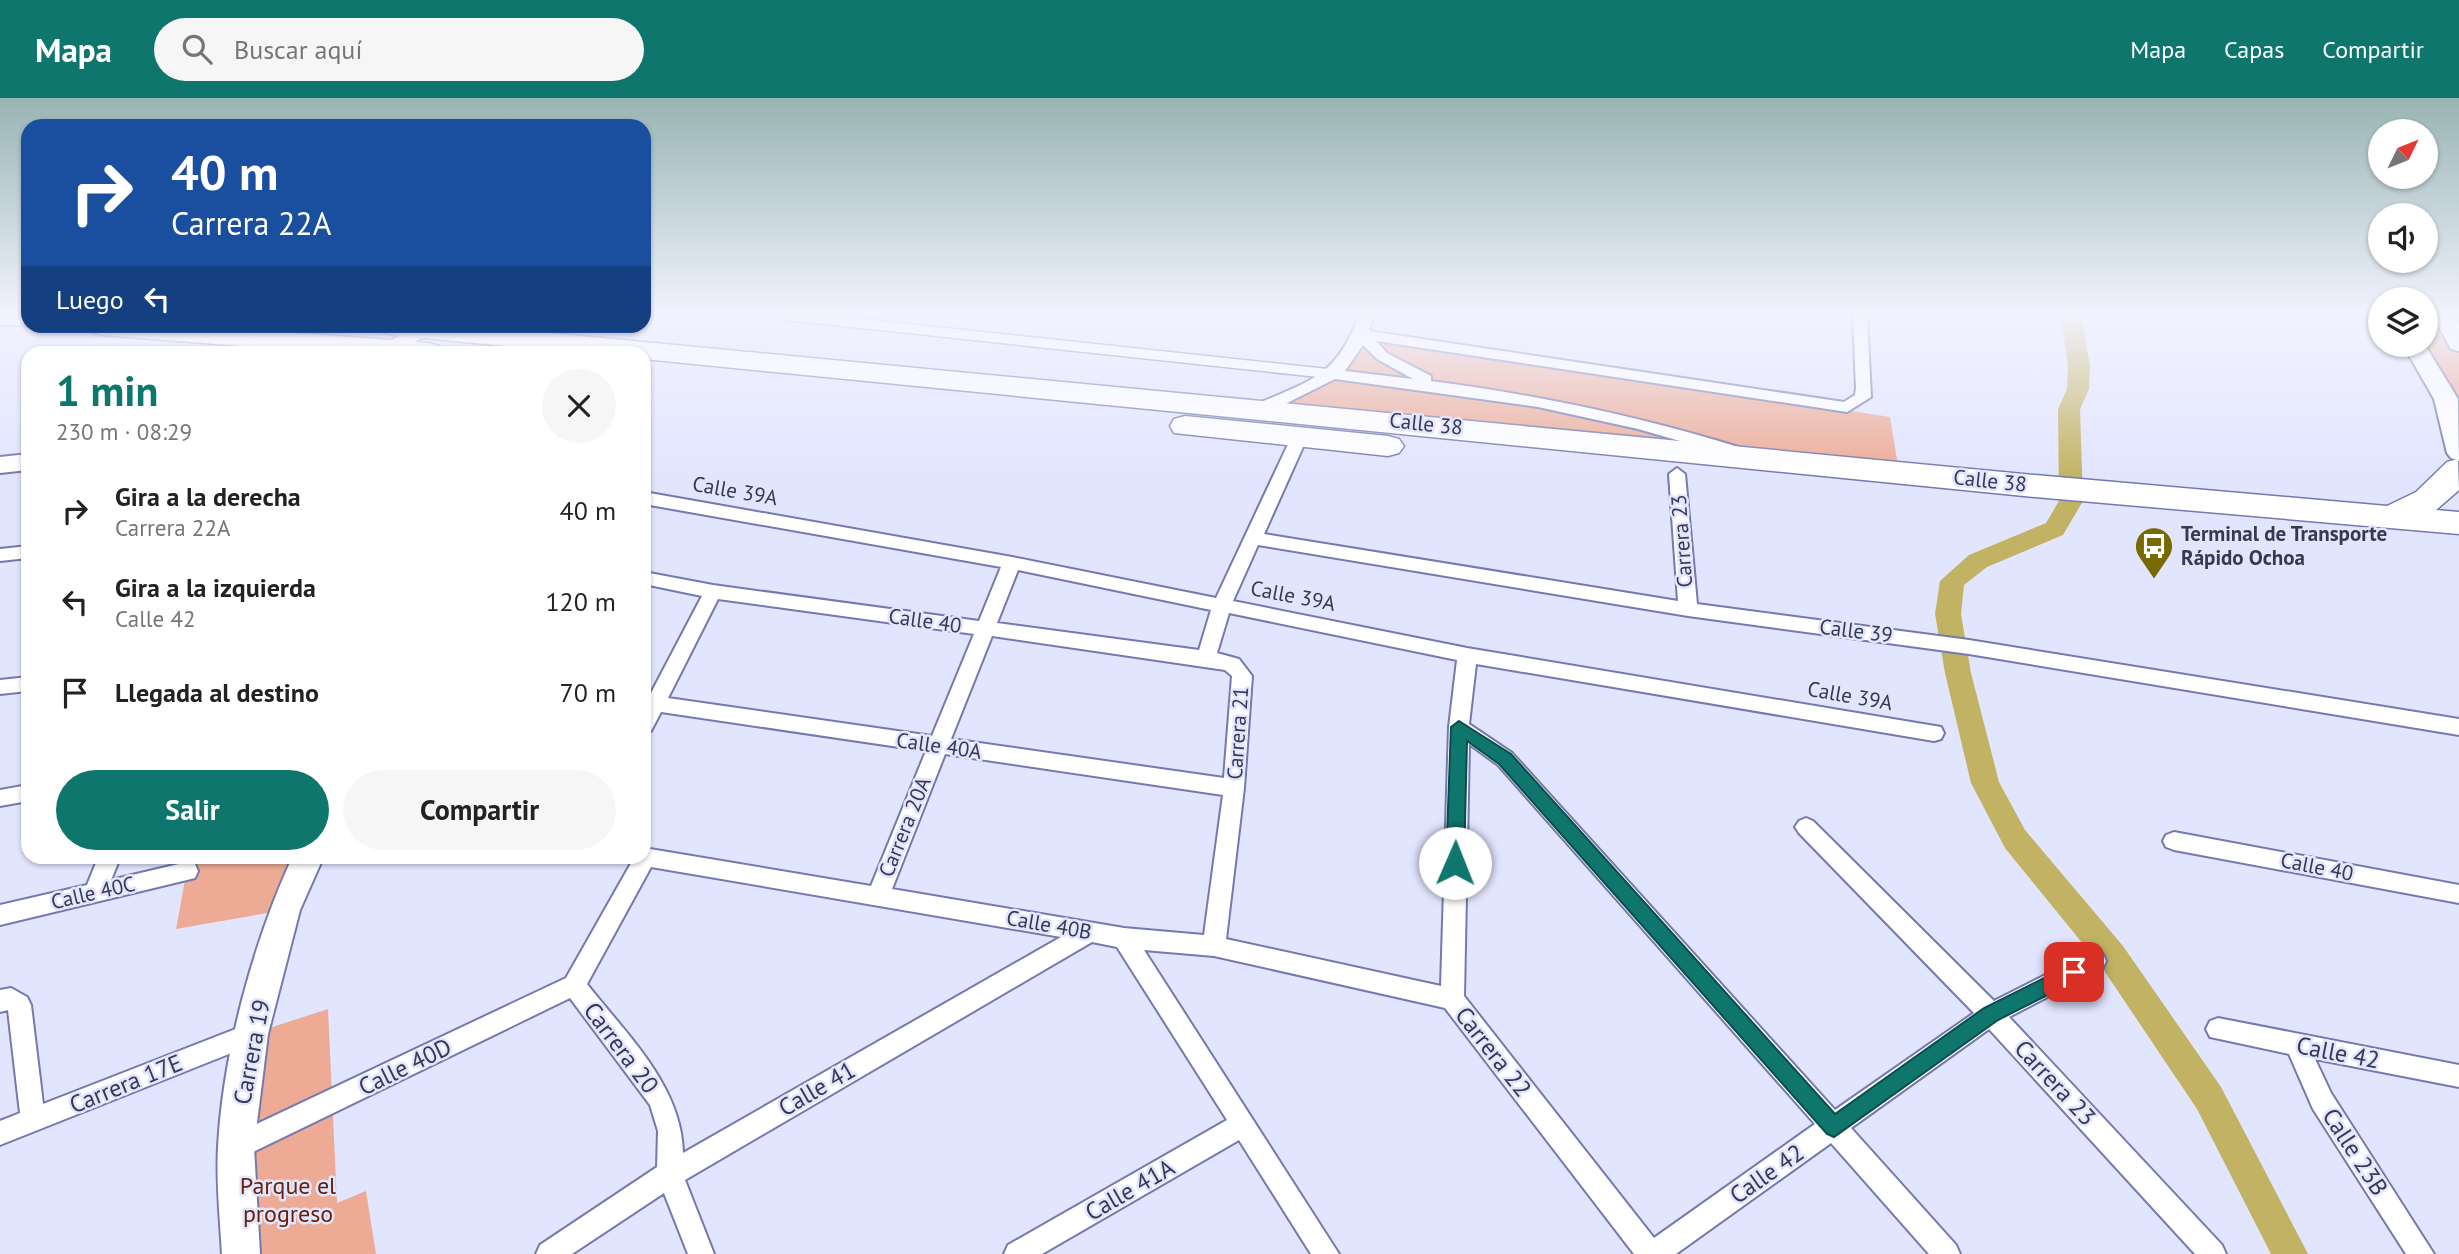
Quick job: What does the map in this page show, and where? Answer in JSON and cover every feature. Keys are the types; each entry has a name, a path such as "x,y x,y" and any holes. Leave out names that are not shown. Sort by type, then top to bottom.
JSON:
{"highway":[{"name":"Calle 38","path":"769,369 1264,408 1746,456 2041,498"},
{"name":"Calle 38","path":"651,374 1677,474 2098,503 2459,548"},
{"path":"2385,517 2403,512 2434,496 2446,487 2459,464"},
{"name":"Calle 38","path":"2098,503 2459,523"}],"main road":[{"path":"2428,369 2446,399 2459,464"},
{"path":"0,465 21,463"},
{"name":"Carrera 19","path":"241,1254 236,1147 251,1034 284,910 304,864"}],"street":[{"path":"1264,408 1338,369"},
{"path":"1403,369 1440,386"},
{"path":"1590,369 1847,407 1863,397 1863,369"},
{"path":"1333,374 1440,386 1608,416 1682,433 1746,456"},
{"path":"1206,658 1222,605 1299,438"},
{"name":"Carrera 23","path":"1677,474 1688,609"},
{"name":"Calle 39A","path":"651,499 1012,563 1467,655 1934,733"},
{"name":"Calle 39","path":"1252,538 1688,609 1969,646 2459,727"},
{"path":"0,555 21,553"},
{"name":"Carrera 20A","path":"878,896 937,746 988,630 1012,563"},
{"name":"Calle 40","path":"651,579 713,592 1206,658"},
{"path":"651,701 713,592"},
{"name":"Carrera 22","path":"1467,655 1459,727 1451,999 1652,1254"},
{"name":"Carrera 21","path":"1206,658 1229,662 1238,667 1242,676 1234,788 1214,946"},
{"path":"0,687 21,685"},
{"name":"Calle 40A","path":"651,703 1234,788"},
{"path":"1459,727 1505,759 1947,1254"},
{"path":"0,798 21,794"},
{"name":"Carrera 23","path":"1806,827 1991,1014 2213,1254"},
{"name":"Calle 40","path":"2174,841 2459,894"},
{"name":"Calle 40B","path":"651,858 1124,938 1214,946 1451,999"},
{"path":"95,891 106,864"},
{"name":"Carrera 20","path":"641,864 574,985 660,1099 670,1131 670,1174 701,1254"},
{"name":"Calle 40C","path":"0,915 187,871"},
{"name":"Calle 41","path":"549,1254 670,1174 1090,932"},
{"path":"1124,938 1241,1125 1326,1254"},
{"name":"Calle 42","path":"1652,1254 1991,1014 2095,961"},
{"name":"Calle 40D","path":"236,1147 574,985"},
{"path":"0,1001 11,999 19,1005 33,1122"},
{"name":"Calle 42","path":"2218,1029 2459,1076"},
{"name":"Carrera 17E","path":"0,1133 251,1034"},
{"name":"Calle 23B","path":"2297,1045 2322,1101 2421,1254"},
{"name":"Calle 41A","path":"1028,1252 1241,1125"}],"lane":[{"path":"1286,369 1333,374"}],"green space":[{"path":"1337,369 1584,369 1890,417 1899,472 1263,408 1333,374"},
{"path":"2428,369 2459,369 2459,472 2446,399"},
{"path":"188,864 304,864 284,910 176,929"},
{"name":"Parque el progreso","path":"328,1009 337,1203 366,1191 376,1254 242,1254 251,1034"}],"waterway":[{"path":"2079,369 2078,389 2069,409 2071,501 2055,529 1978,561 1952,581 1948,614 1958,673 1985,783 2015,839 2056,892 2112,956 2209,1098 2290,1254"}],"place":[{"name":"Terminal de Transporte Rápido Ochoa","path":"2154,580"}],"route":[{"path":"1455,863 1459,727 1505,759 1834,1127 1991,1014 2074,972"}]}
